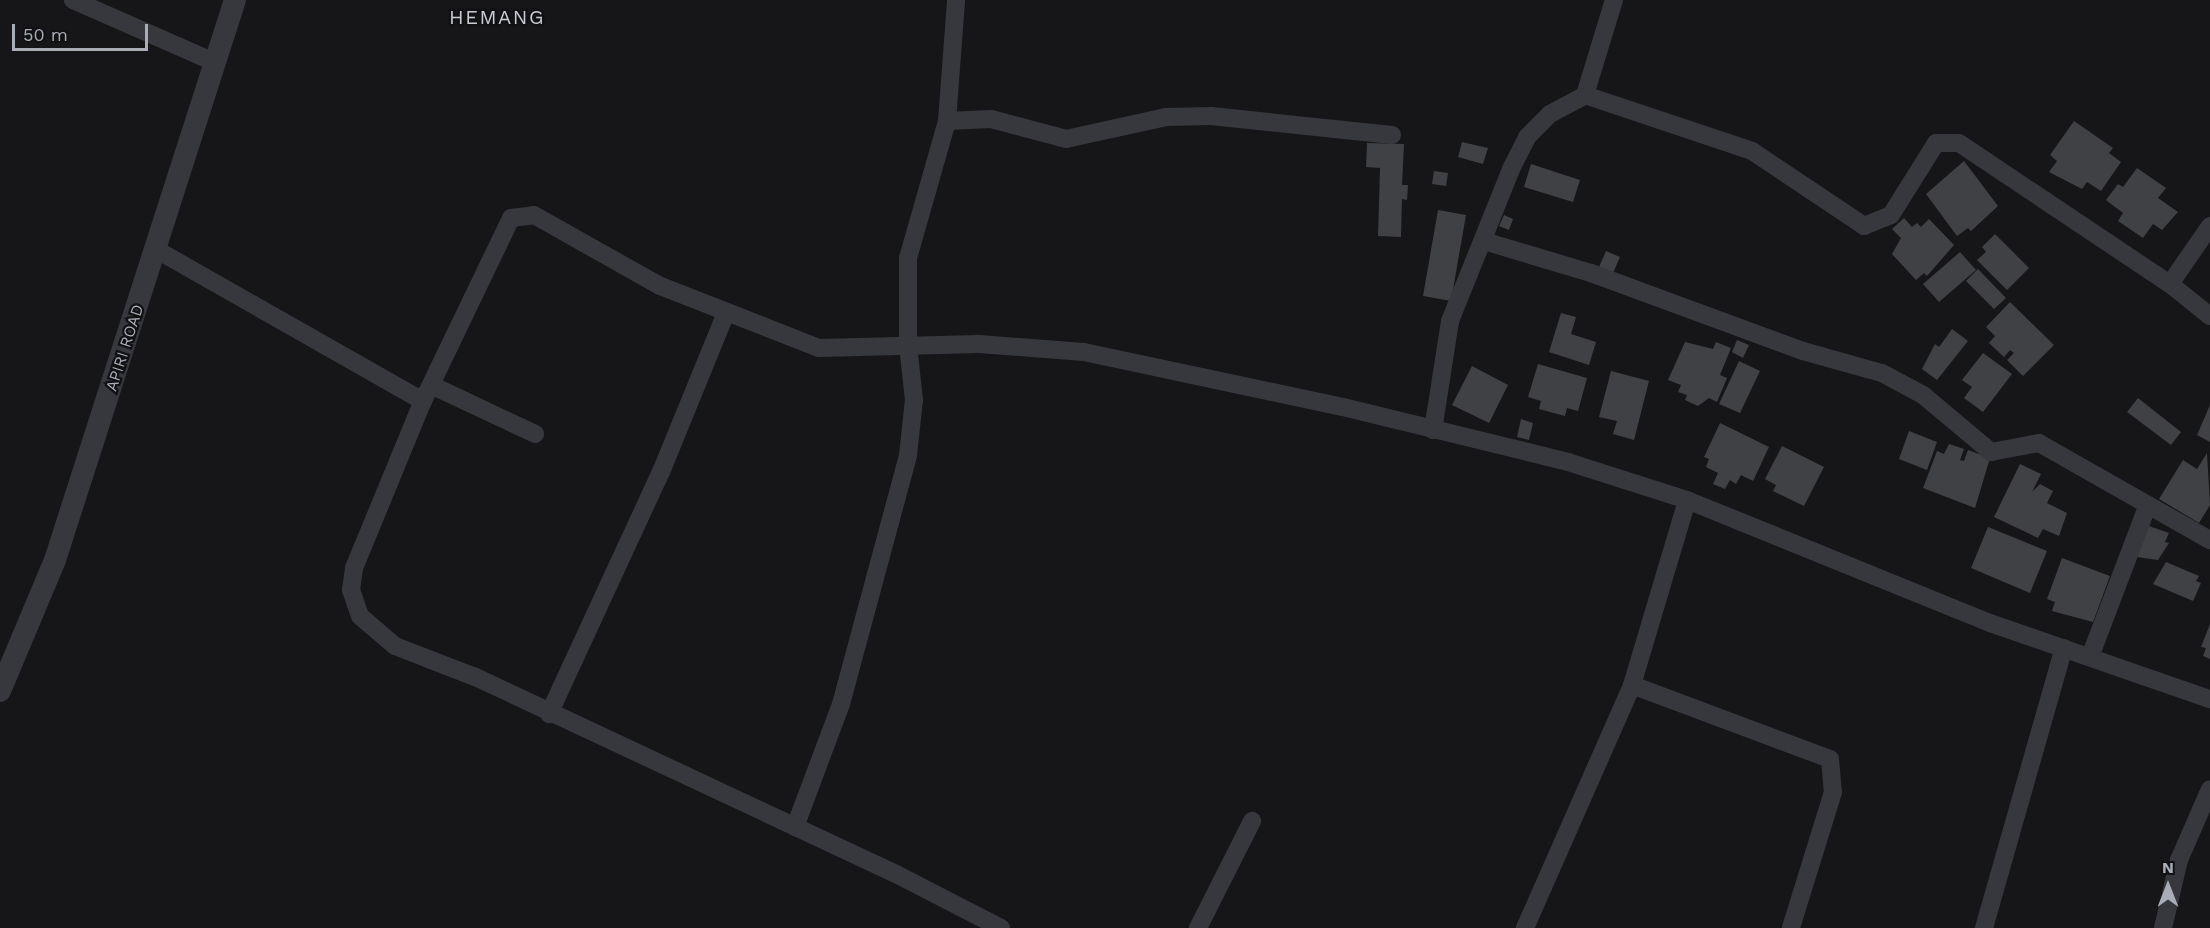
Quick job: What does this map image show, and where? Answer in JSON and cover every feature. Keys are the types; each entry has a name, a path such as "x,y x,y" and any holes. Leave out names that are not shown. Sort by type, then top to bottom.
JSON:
{"street":[{"path":"73,0 214,62"},
{"name":"APIRI ROAD","path":"0,691 55,560 157,250 235,0"},
{"path":"795,827 841,704 908,455 914,400 908,346 908,258 947,121 956,0"},
{"path":"1433,430 1450,321 1527,137 1550,114 1585,95 1614,0"},
{"path":"1585,95 1752,151 1864,226 1891,215 1936,143 1959,143 2170,284 2210,316"},
{"path":"947,121 991,119 1066,139 1166,117 1211,116 1392,135"},
{"path":"1001,928 795,827 549,714 475,677 394,646 371,628 355,604 354,568 427,393 506,225 519,214 534,215 611,262 725,315 819,348 979,344 1084,352 1568,462 1687,500 1876,579 2210,699"},
{"path":"2170,284 2210,226"},
{"path":"1484,241 1591,273 1803,351 1882,373 1923,395 1991,452 2039,443 2090,469 2147,507 2210,540"},
{"path":"157,250 427,393 535,434"},
{"path":"549,714 633,537 725,315"},
{"path":"1525,928 1632,685 1687,500"},
{"path":"2090,657 2147,507"},
{"path":"1984,928 2064,648"},
{"path":"1632,685 1830,759 1833,792 1791,928"},
{"path":"2163,928 2179,860 2210,789"},
{"path":"1198,928 1252,821"}],"building":[{"path":"2074,121 2113,148 2109,153 2121,162 2101,191 2087,182 2082,189 2049,172 2057,161 2050,155"},
{"path":"1462,142 1488,148 1483,164 1458,157"},
{"path":"1367,143 1404,144 1402,185 1408,185 1407,200 1402,199 1401,237 1378,236 1380,168 1366,167"},
{"path":"1964,161 1998,206 1971,231 1968,228 1957,236 1926,194"},
{"path":"1531,164 1580,180 1573,202 1524,187"},
{"path":"2137,168 2166,188 2158,198 2178,212 2162,230 2153,224 2143,238 2118,221 2123,213 2106,200 2118,184 2123,187"},
{"path":"1434,171 1448,173 1446,186 1432,184"},
{"path":"1438,210 1466,215 1451,301 1423,296"},
{"path":"1504,215 1513,219 1509,230 1499,226"},
{"path":"1904,218 1912,227 1917,223 1921,227 1929,219 1954,245 1927,276 1924,273 1916,280 1892,254 1901,238 1892,229"},
{"path":"1995,234 2029,268 2007,290 1977,260 1986,252 1982,247"},
{"path":"1606,251 1620,257 1613,273 1599,267"},
{"path":"1960,252 1976,270 1939,302 1923,284"},
{"path":"1978,269 2006,298 1994,309 1966,281"},
{"path":"2010,302 2054,345 2023,376 2007,360 2014,353 2010,350 2004,357 1989,343 1995,336 1986,327"},
{"path":"1561,313 1576,317 1571,334 1596,342 1589,365 1549,352"},
{"path":"1952,329 1968,341 1937,380 1922,369 1935,344 1939,347"},
{"path":"1737,340 1749,345 1743,358 1732,352"},
{"path":"1685,342 1713,349 1716,342 1731,348 1720,375 1727,378 1717,402 1709,398 1698,406 1685,400 1687,395 1678,392 1681,385 1668,380"},
{"path":"1983,353 2012,374 1983,412 1964,398 1972,387 1962,380"},
{"path":"1739,361 1760,371 1740,413 1719,404"},
{"path":"1538,364 1587,378 1578,411 1567,408 1565,416 1539,409 1541,401 1528,397"},
{"path":"1472,366 1508,385 1489,423 1452,405"},
{"path":"1611,371 1649,381 1634,440 1613,434 1617,421 1599,417"},
{"path":"2138,398 2181,432 2171,445 2127,412"},
{"path":"2210,405 2210,442 2197,435"},
{"path":"1521,419 1533,423 1529,440 1517,437"},
{"path":"1720,423 1769,447 1753,481 1741,475 1736,484 1730,480 1725,489 1713,484 1718,473 1706,467 1709,459 1704,457"},
{"path":"1909,431 1937,442 1927,470 1899,459"},
{"path":"1949,444 1964,449 1960,460 1964,461 1968,450 1990,458 1975,508 1923,488 1937,451 1944,454"},
{"path":"1782,446 1824,467 1804,506 1773,491 1776,485 1765,479"},
{"path":"2207,453 2210,505 2199,523 2159,499 2183,460 2197,469"},
{"path":"2020,464 2041,474 2032,492 2040,484 2053,491 2047,503 2067,513 2059,536 2043,529 2038,538 1994,517"},
{"path":"2149,526 2169,533 2165,542 2169,543 2158,560 2137,557"},
{"path":"1988,527 2047,551 2030,593 1971,568"},
{"path":"2062,558 2110,576 2093,622 2052,611 2055,602 2047,599"},
{"path":"2166,562 2199,576 2196,581 2201,583 2193,601 2153,584"},
{"path":"2210,624 2210,659 2203,656 2206,648 2201,647"}],"district":[{"name":"HEMANG","path":"497,17"}]}
